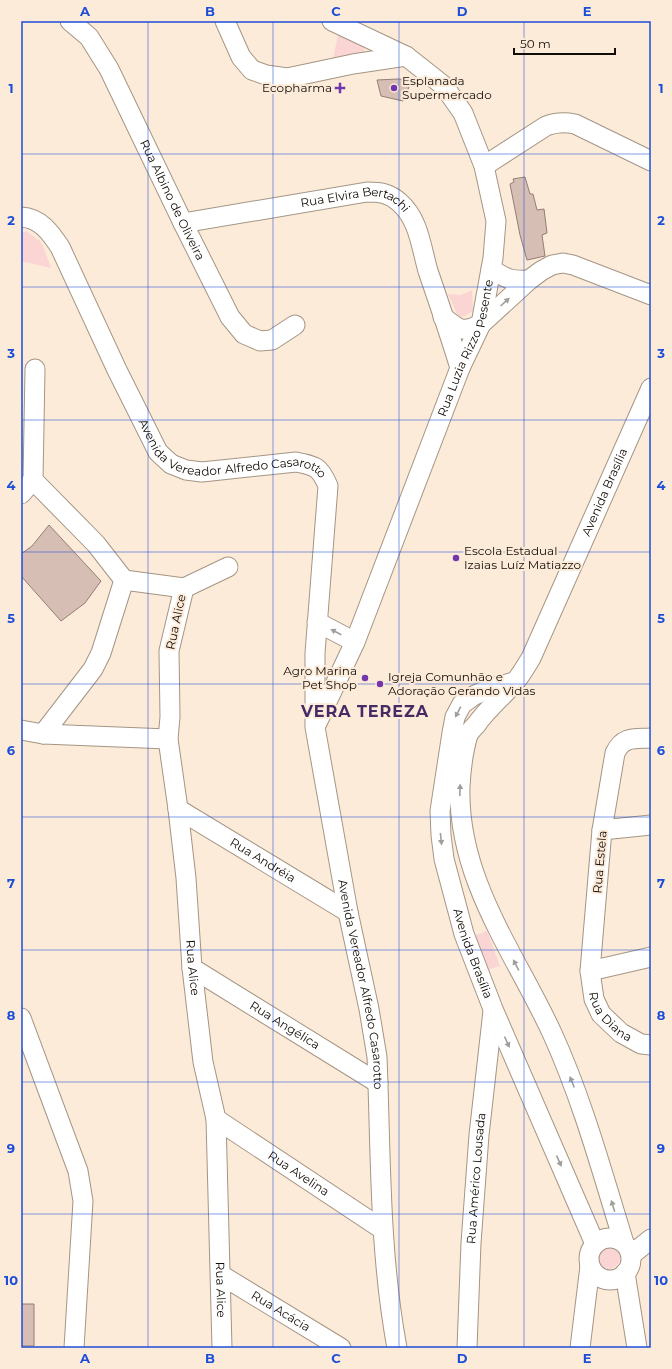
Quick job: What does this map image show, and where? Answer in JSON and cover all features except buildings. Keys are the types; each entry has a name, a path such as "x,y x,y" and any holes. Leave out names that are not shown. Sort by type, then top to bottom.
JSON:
{"street":[{"name":"Rua Albino de Oliveira","path":"70,21 89,37 109,69 230,317 244,334 260,341 272,340 295,325"},
{"path":"225,21 240,57 252,70 266,75 287,78 353,64 406,56"},
{"name":"Rua Luzia Rizzo Pesente","path":"315,727 354,642 460,368 481,324 491,269 496,221 484,166 463,113 444,86 406,56 332,21"},
{"path":"484,166 546,126 553,123 568,122 651,161"},
{"name":"Rua Elvira Bertachi","path":"183,223 367,192 384,193 399,202 411,217 421,241 427,269 460,368"},
{"name":"Avenida Vereador Alfredo Casarotto","path":"21,217 37,222 50,232 60,247 117,370 158,452 171,464 186,470 202,472 296,462 311,465 322,472 328,486 314,653 315,727 348,912 373,1029 377,1058 382,1229 397,1348"},
{"path":"443,317 459,329 465,330 474,328 481,324 530,280 552,265 563,263 573,264 651,295"},
{"path":"491,269 508,280 530,280"},
{"path":"35,369 27,487 96,544 124,580 184,588 228,568"},
{"name":"Avenida Brasília","path":"595,1244 493,1009 464,934 444,859 440,812 460,734 516,682 531,658 651,388"},
{"path":"43,734 93,669 101,653 124,580"},
{"name":"Rua Alice","path":"184,588 169,651 170,717 168,739 186,878 192,968 203,1062 216,1119 222,1348"},
{"path":"317,622 354,642"},
{"path":"21,730 43,734 168,739"},
{"name":"Avenida Brasília","path":"460,734 460,802 464,836 473,868 484,899 498,930 552,1033 586,1119 627,1257 637,1348"},
{"name":"Rua Estela","path":"590,971 602,830 616,753 619,746 623,742 632,739 651,738"},
{"name":"Rua Andréia","path":"178,809 348,912"},
{"path":"602,830 651,825"},
{"path":"590,971 651,957"},
{"name":"Rua Angélica","path":"192,968 378,1083"},
{"name":"Rua Diana","path":"590,971 594,999 601,1014 621,1033 641,1044 651,1045"},
{"name":"Rua Américo Lousada","path":"467,1348 471,1243 479,1135 493,1009"},
{"path":"21,1018 78,1171 83,1201 74,1348"},
{"name":"Rua Avelina","path":"216,1119 382,1229"},
{"path":"580,1348 590,1266 590,1254 595,1244 606,1238 613,1238 627,1257"},
{"path":"590,1266 593,1272 599,1277 612,1280 619,1277 627,1257 651,1239"},
{"name":"Rua Acácia","path":"221,1275 341,1348"}],"shaded area":[{"path":"339,30 362,42 365,52 333,59"},
{"path":"26,231 40,241 51,268 21,261 21,234"},
{"path":"472,290 473,310 465,316 458,316 448,294 461,295"},
{"path":"487,931 500,966 484,971 471,937"},
{"path":"608,1245 617,1248 620,1257 617,1266 608,1269 599,1266 596,1257 599,1248"}],"place":[{"name":"Ecopharma","path":"340,88"},
{"name":"Esplanada Supermercado","path":"394,88"},
{"name":"Escola Estadual Izaias Luíz Matiazzo","path":"456,558"},
{"name":"Agro Marina Pet Shop","path":"365,678"},
{"name":"Igreja Comunhão e Adoração Gerando Vidas","path":"380,684"}],"district":[{"name":"VERA TEREZA","path":"365,711"}]}
